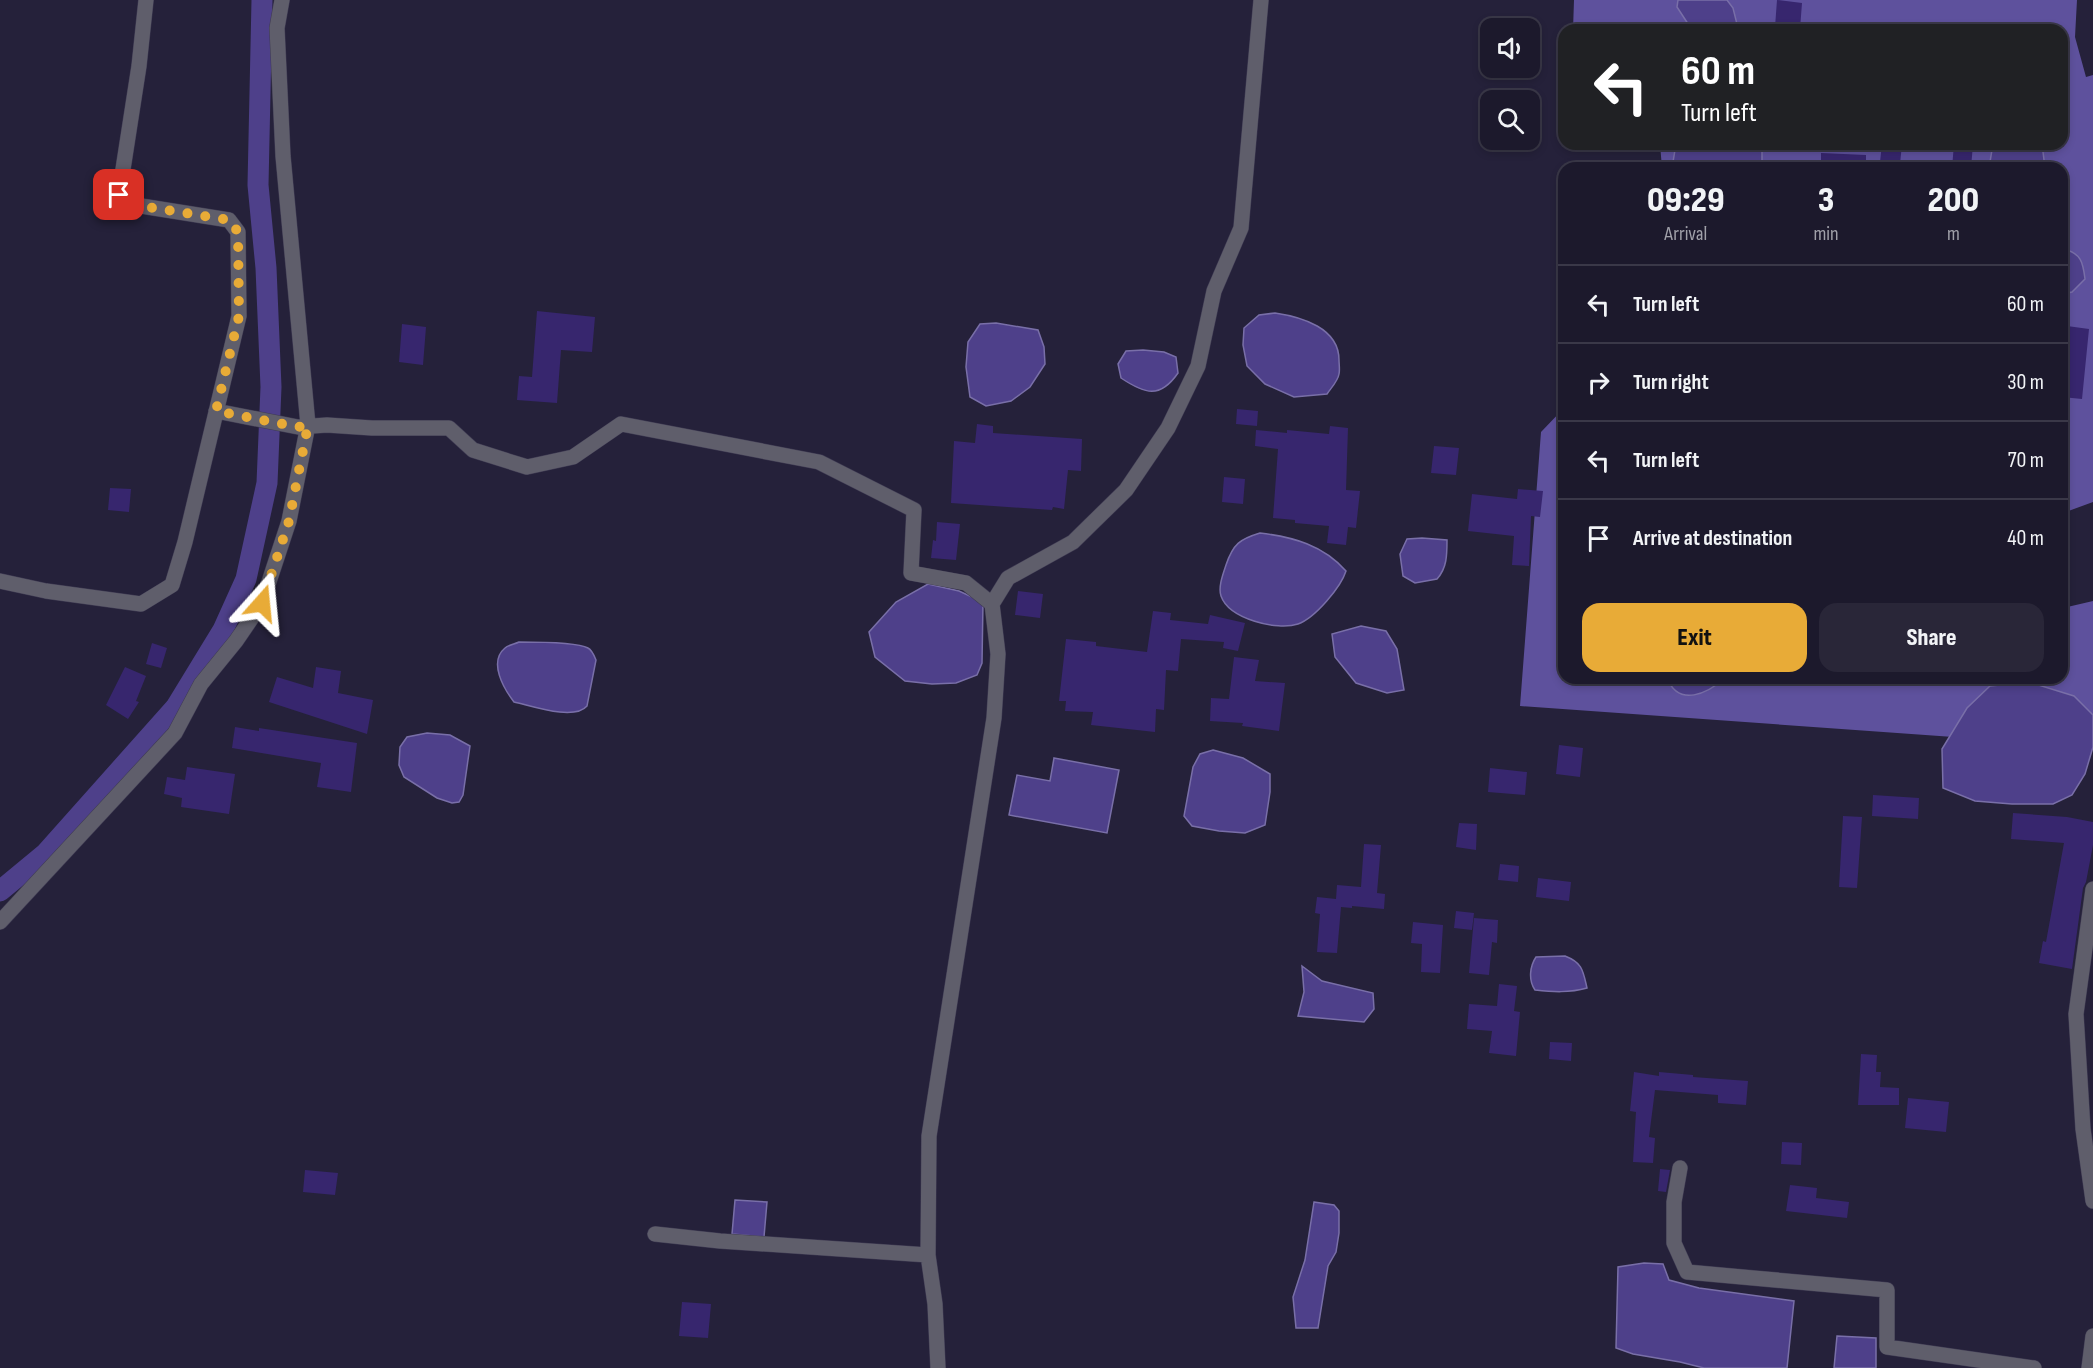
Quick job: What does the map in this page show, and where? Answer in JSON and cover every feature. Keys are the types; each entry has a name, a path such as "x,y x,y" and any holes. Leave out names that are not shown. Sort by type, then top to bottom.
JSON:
{"street":[{"path":"0,581 46,591 141,604 172,585 185,542 239,316 238,232 229,220 135,205 119,195 139,66 146,0"},
{"path":"0,922 175,733 201,684 236,641 262,603 289,521 303,426 283,156 277,28 282,0"},
{"path":"938,1368 935,1304 928,1255 929,1136 994,718 998,654 992,604 1008,578 1073,542 1126,490 1168,428 1198,366 1214,291 1241,228 1261,0"},
{"path":"216,411 303,426 449,428 473,450 527,467 573,457 621,424 819,462 914,510 911,573 966,582 992,604"},
{"path":"2093,889 2076,1014 2083,1129 2093,1201"},
{"path":"1680,1168 1674,1202 1674,1243 1687,1272 1887,1290 1887,1347 2034,1368"},
{"path":"655,1234 720,1241 928,1255"},
{"path":"2089,1368 2093,1336"}],"shaded area":[{"path":"1574,0 2077,0 2075,37 2086,77 2093,75 2093,502 2068,511 2068,162 1662,162 1660,150 2068,150 2068,24 1573,24"},
{"path":"1678,0 1727,0 1733,8 1737,24 1688,24 1677,7"},
{"path":"1675,150 1762,150 1762,162 1673,162"},
{"path":"1992,150 2043,150 2044,162 1990,162"},
{"path":"2068,251 2080,259 2085,279 2072,292 2068,293"},
{"path":"1275,313 1307,321 1326,332 1333,340 1337,349 1339,372 1336,382 1327,394 1294,397 1265,384 1247,366 1243,345 1244,328 1259,315"},
{"path":"996,323 1038,330 1044,347 1045,364 1030,387 1011,401 986,406 970,397 966,367 968,342 980,324"},
{"path":"1126,351 1164,352 1176,357 1178,373 1165,387 1152,391 1145,390 1121,378 1118,364"},
{"path":"1558,414 1558,684 2068,684 2068,607 2093,601 2093,747 1520,706 1541,432"},
{"path":"1260,533 1307,544 1328,555 1346,571 1339,585 1326,601 1305,621 1289,626 1278,626 1255,621 1233,611 1221,596 1221,580 1231,552 1242,540"},
{"path":"1407,539 1447,540 1446,561 1437,579 1415,583 1403,576 1400,554"},
{"path":"928,584 959,591 983,602 982,663 977,675 956,683 932,684 905,681 875,657 869,632 896,602"},
{"path":"1361,626 1386,631 1397,649 1404,690 1387,693 1356,683 1335,657 1332,634"},
{"path":"519,642 565,643 591,650 596,660 587,706 573,712 563,712 514,702 502,683 498,661 505,648"},
{"path":"1670,684 1717,684 1694,695 1679,693"},
{"path":"2035,684 2074,696 2093,715 2093,747 2085,774 2072,795 2053,804 2012,804 1975,801 1943,788 1942,749 1967,708 1990,686"},
{"path":"427,733 450,735 470,746 463,795 459,802 452,803 437,798 404,777 399,765 400,747 407,737"},
{"path":"1213,750 1243,758 1270,774 1265,825 1245,833 1219,831 1192,826 1184,816 1193,767 1200,754"},
{"path":"1054,758 1119,770 1107,833 1009,815 1017,775 1050,781"},
{"path":"1565,956 1579,965 1587,988 1561,992 1535,990 1531,982 1531,973 1536,957"},
{"path":"1302,966 1322,981 1373,993 1374,1009 1364,1022 1298,1016 1304,992"},
{"path":"735,1200 767,1202 764,1237 732,1234"},
{"path":"1314,1202 1334,1205 1339,1211 1339,1233 1336,1252 1328,1266 1318,1328 1296,1328 1293,1297 1305,1260"},
{"path":"1644,1263 1663,1264 1669,1280 1699,1288 1794,1301 1787,1368 1704,1368 1633,1354 1616,1348 1618,1267"},
{"path":"1837,1336 1876,1338 1876,1368 1834,1368"}],"building":[{"path":"1777,0 1802,3 1800,24 1775,24"},
{"path":"1881,150 1901,150 1900,162 1880,162"},
{"path":"1954,150 1972,150 1972,162 1952,162"},
{"path":"1821,153 1866,155 1866,162 1821,162"},
{"path":"537,311 595,317 592,352 561,350 557,403 517,400 519,376 532,377"},
{"path":"402,324 426,327 423,365 399,362"},
{"path":"2068,326 2089,329 2082,399 2068,398"},
{"path":"1237,409 1258,411 1257,426 1236,424"},
{"path":"977,424 993,426 993,433 1082,439 1081,471 1068,470 1064,509 951,503 954,441 975,443"},
{"path":"1330,426 1348,428 1346,490 1360,491 1356,528 1348,527 1346,545 1327,543 1329,526 1295,523 1295,520 1273,518 1278,449 1255,446 1256,430 1329,434"},
{"path":"1434,446 1459,448 1456,475 1431,473"},
{"path":"1224,477 1245,479 1243,504 1222,502"},
{"path":"110,488 131,489 129,512 108,510"},
{"path":"1518,489 1543,491 1540,517 1531,516 1529,566 1512,565 1514,536 1468,531 1472,494 1517,499"},
{"path":"937,522 960,524 956,560 931,558 933,540 936,541"},
{"path":"1018,591 1043,594 1040,618 1015,615"},
{"path":"1153,611 1171,613 1170,620 1208,624 1210,615 1245,623 1238,651 1223,648 1224,642 1181,639 1178,671 1166,670 1164,710 1156,709 1155,732 1091,725 1093,712 1065,711 1066,701 1059,701 1066,639 1096,642 1096,646 1147,652"},
{"path":"152,643 167,648 161,668 146,664"},
{"path":"1234,657 1259,660 1255,681 1285,683 1279,731 1242,726 1243,723 1210,721 1211,698 1229,699"},
{"path":"125,667 146,676 136,701 139,702 128,719 106,705"},
{"path":"316,667 341,671 338,693 373,700 367,734 269,702 277,677 313,688"},
{"path":"235,727 259,731 259,728 357,743 351,792 317,787 321,763 232,748"},
{"path":"1559,745 1583,748 1580,777 1556,774"},
{"path":"187,767 235,774 229,814 181,807 182,798 164,794 167,777 185,780"},
{"path":"1490,768 1527,772 1525,795 1488,792"},
{"path":"1873,795 1919,798 1918,819 1872,816"},
{"path":"2013,813 2067,817 2093,822 2093,845 2083,888 2072,969 2039,963 2043,941 2046,942 2064,843 2011,839"},
{"path":"1843,816 1862,817 1857,888 1839,887"},
{"path":"1459,823 1477,824 1476,850 1456,847"},
{"path":"1364,844 1381,845 1377,893 1385,894 1384,909 1341,907 1337,953 1317,952 1320,914 1315,913 1317,897 1336,899 1337,885 1361,887"},
{"path":"1500,864 1519,866 1518,882 1498,880"},
{"path":"1538,878 1571,882 1569,901 1536,897"},
{"path":"1456,911 1474,913 1472,930 1454,928"},
{"path":"1474,918 1498,920 1497,943 1492,942 1489,975 1469,973"},
{"path":"1413,922 1443,925 1440,973 1421,972 1422,944 1411,943"},
{"path":"1499,984 1517,986 1514,1011 1520,1012 1516,1056 1489,1053 1492,1031 1467,1029 1469,1004 1497,1006"},
{"path":"1550,1042 1572,1043 1571,1061 1549,1059"},
{"path":"1861,1054 1877,1055 1876,1072 1881,1072 1880,1087 1899,1088 1899,1105 1858,1105"},
{"path":"1634,1072 1659,1076 1659,1072 1748,1081 1746,1105 1718,1103 1718,1095 1655,1090 1649,1137 1655,1138 1653,1163 1633,1162 1636,1112 1630,1111"},
{"path":"1908,1098 1949,1102 1946,1132 1905,1128"},
{"path":"1782,1142 1802,1143 1801,1165 1781,1164"},
{"path":"1660,1169 1670,1170 1666,1192 1658,1191"},
{"path":"305,1170 338,1173 335,1195 303,1192"},
{"path":"1790,1185 1817,1188 1816,1198 1849,1202 1847,1218 1786,1211"},
{"path":"682,1302 711,1304 708,1338 679,1336"}],"waterway":[{"path":"0,891 46,853 176,707 223,630 246,579 267,483 271,387 266,268 258,185 262,0"}],"route":[{"path":"119,195 135,205 229,220 238,232 239,316 216,411 298,427 308,425 289,521 262,603"}]}
